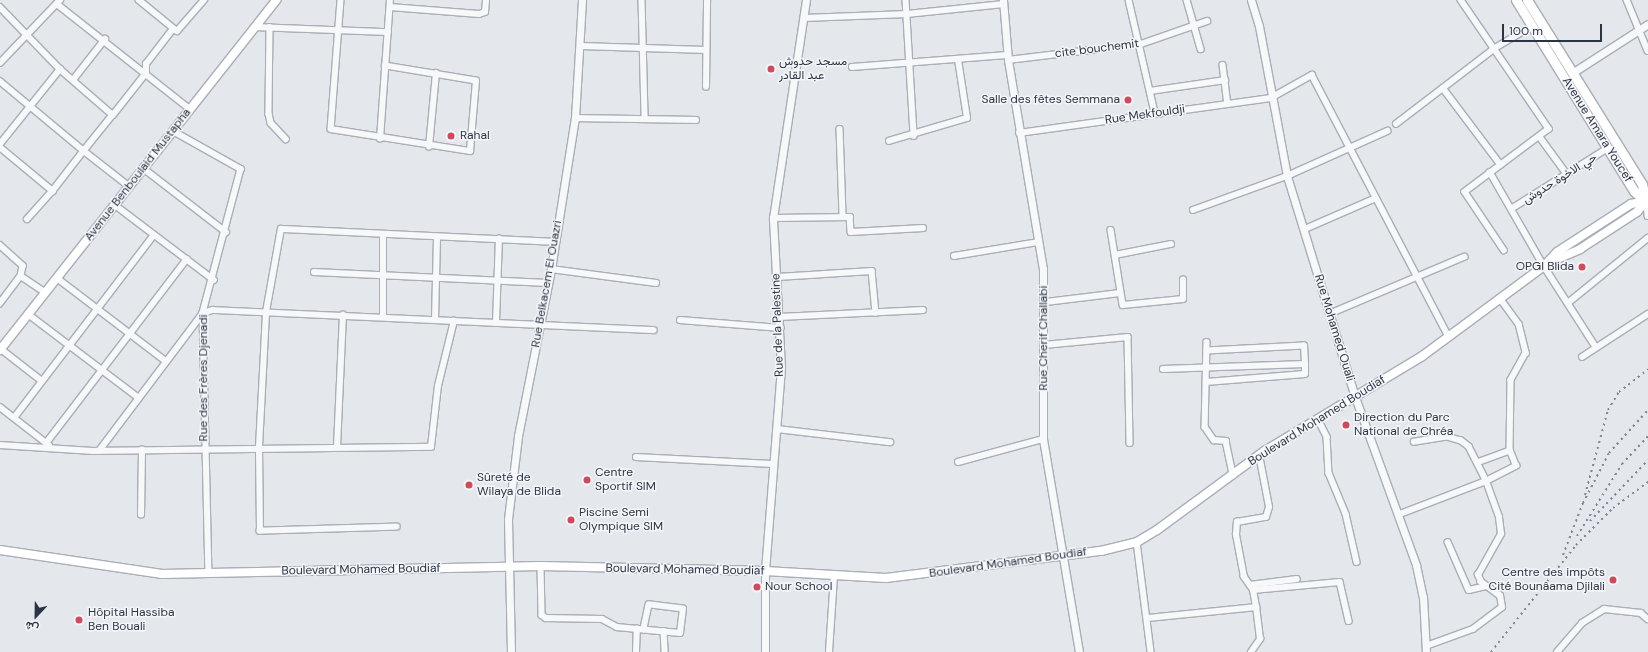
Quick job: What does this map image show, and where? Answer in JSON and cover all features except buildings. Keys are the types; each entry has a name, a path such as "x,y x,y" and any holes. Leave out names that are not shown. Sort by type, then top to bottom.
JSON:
{"main road":[{"name":"Avenue Benboulaid Mustapha","path":"0,350 276,0"},
{"name":"Avenue Amara Youcef","path":"1516,0 1536,24 1572,73 1642,184 1647,201"},
{"name":"Avenue Amara Youcef","path":"1527,0 1536,24 1608,148 1634,191 1647,201"},
{"name":"Boulevard Mohamed Boudiaf","path":"0,550 136,572 209,574 541,566 765,571 834,577 901,577 1063,555 1137,542 1259,455 1421,357 1448,334 1545,265 1557,252 1631,204 1647,201"}],"street":[{"path":"140,0 177,31 204,0"},
{"path":"341,0 330,126 338,133 466,152 473,145 477,83 436,73 386,66"},
{"path":"380,140 390,0"},
{"path":"390,7 479,14 485,12 486,0"},
{"name":"Rue Belkacem El Ouazri","path":"511,652 508,519 518,436 551,269 575,118 581,46 582,0"},
{"path":"642,0 645,49 645,118"},
{"path":"706,87 707,0"},
{"name":"Rue de la Palestine","path":"765,652 765,571 772,464 777,429 781,328 772,218 806,0"},
{"path":"906,0 912,63 914,136"},
{"path":"1129,0 1141,44 1155,113"},
{"path":"1188,0 1201,49"},
{"name":"Rue Mohamed Ouali","path":"1251,0 1259,26 1271,98 1287,176 1305,229 1329,314 1355,397 1400,514 1423,597 1426,649"},
{"path":"1461,0 1495,48 1549,130 1490,172 1465,192 1504,250"},
{"path":"1627,0 1648,51"},
{"path":"0,63 28,36 59,2 190,109"},
{"path":"804,18 907,14 1003,2"},
{"name":"Rue Cherif Challabi","path":"1003,2 1007,58 1039,242 1046,302 1044,345 1044,439 1079,652"},
{"path":"0,7 60,69 113,115"},
{"name":"cite bouchemit","path":"852,67 1007,58 1141,44 1207,21"},
{"path":"1396,124 1495,48 1536,24"},
{"path":"1572,73 1648,24"},
{"path":"255,26 388,32"},
{"path":"270,27 269,114 271,123 286,139"},
{"path":"28,220 53,191 146,73 146,64 173,29"},
{"path":"73,80 105,39"},
{"path":"581,46 706,50"},
{"path":"888,141 914,136 967,118 958,60"},
{"path":"1223,65 1228,103"},
{"path":"53,191 0,146 60,69"},
{"path":"429,147 436,73"},
{"path":"1271,98 1312,75 1417,278 1448,334"},
{"path":"1150,91 1225,80"},
{"path":"0,81 84,151 129,186"},
{"path":"1444,88 1501,165"},
{"name":"Rue Mekfouldji","path":"1019,134 1155,113 1271,98"},
{"path":"575,118 696,120"},
{"path":"840,129 843,217"},
{"name":"Rue des Frères Djenadi","path":"173,131 241,169 214,280 203,313 204,448 209,574"},
{"path":"1193,210 1287,176 1387,131"},
{"path":"1540,136 1567,174"},
{"name":"حي الاخوة حدوش","path":"1511,209 1608,148"},
{"path":"143,168 226,232"},
{"path":"1490,172 1568,303 1596,346"},
{"path":"1305,229 1376,198"},
{"path":"1647,201 1648,216"},
{"path":"114,205 214,280"},
{"path":"772,218 850,217 851,232 923,228"},
{"path":"397,527 260,531 259,447 266,312 281,229 555,242"},
{"path":"1111,230 1116,255 1119,293 1123,305 1183,299 1183,280"},
{"path":"14,418 41,380 154,235"},
{"path":"383,235 383,317"},
{"path":"435,320 437,237"},
{"path":"1568,303 1648,238"},
{"path":"496,324 499,239"},
{"path":"954,256 1039,242"},
{"path":"1116,255 1170,244"},
{"path":"0,245 23,264 21,276 0,304"},
{"path":"1329,314 1464,257"},
{"path":"47,442 187,259"},
{"path":"551,269 656,283"},
{"path":"777,278 872,271 876,313"},
{"path":"314,272 436,276 548,283"},
{"path":"21,276 46,293"},
{"path":"57,278 166,361"},
{"path":"1046,302 1119,293"},
{"path":"1400,514 1486,482 1516,466 1510,451 1511,380 1526,353 1519,324 1500,298"},
{"path":"779,317 923,310"},
{"path":"99,451 203,313 266,312 496,324 654,330"},
{"path":"28,314 139,398"},
{"path":"1582,357 1596,346 1648,314"},
{"path":"337,447 343,315"},
{"path":"680,320 781,328"},
{"path":"0,445 99,451 259,447 431,446 438,386 454,321"},
{"path":"1044,345 1128,337 1130,443"},
{"path":"1207,342 1205,427 1214,440 1226,441 1233,475"},
{"path":"1206,382 1305,374 1304,346 1207,351"},
{"path":"0,350 41,380"},
{"path":"1163,369 1206,369 1305,364"},
{"path":"0,407 47,442 51,448"},
{"path":"1318,418 1327,437 1329,473 1346,514 1357,562"},
{"path":"777,429 890,442"},
{"path":"1414,442 1447,437 1470,447 1479,462 1502,526 1495,547 1478,575 1486,586 1500,596 1502,607 1473,629 1426,649"},
{"path":"958,462 1044,439"},
{"path":"140,515 142,450"},
{"path":"1479,462 1510,451"},
{"path":"1251,652 1260,639 1256,608 1251,588 1244,577 1236,535 1237,522 1266,517 1269,507 1259,455"},
{"path":"636,457 772,464"},
{"path":"1137,542 1148,618 1151,652"},
{"path":"1448,542 1469,590 1486,586"},
{"path":"541,566 544,618 602,619 617,627 682,632 682,608 649,605 644,629"},
{"path":"829,652 834,577"},
{"path":"1251,588 1297,579"},
{"path":"1251,588 1340,582 1349,621"},
{"path":"1148,618 1256,608"},
{"path":"1557,652 1582,623 1604,609 1641,613 1648,619"},
{"path":"636,652 637,629"},
{"path":"664,631 665,652"}],"railway":[{"path":"1585,495 1608,410 1619,392 1648,369"},
{"path":"1563,555 1583,503 1609,453 1648,410"},
{"path":"1577,536 1622,464 1648,436"},
{"path":"1590,521 1648,460"},
{"path":"1491,652 1576,545 1613,508 1648,482"}],"place":[{"name":"مسجد حدوش عبد القادر","path":"771,69"},
{"name":"Salle des fêtes Semmana","path":"1128,100"},
{"name":"Rahal","path":"451,136"},
{"name":"OPGI Blida","path":"1582,267"},
{"name":"Direction du Parc National de Chréa","path":"1346,425"},
{"name":"Centre Sportif SIM","path":"587,480"},
{"name":"Sûreté de Wilaya de Blida","path":"469,485"},
{"name":"Piscine Semi Olympique SIM","path":"571,520"},
{"name":"Centre des impôts Cité Bounâama Djilali","path":"1613,580"},
{"name":"Nour School","path":"757,587"},
{"name":"Hôpital Hassiba Ben Bouali","path":"79,620"}]}
